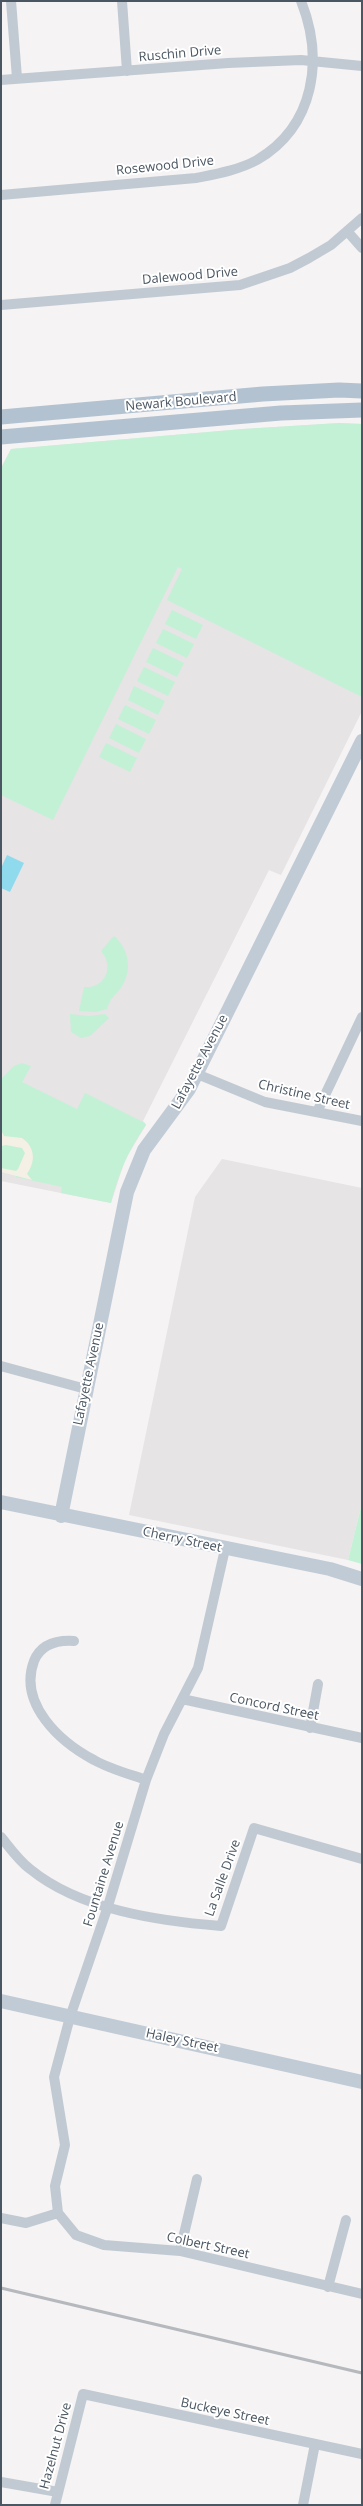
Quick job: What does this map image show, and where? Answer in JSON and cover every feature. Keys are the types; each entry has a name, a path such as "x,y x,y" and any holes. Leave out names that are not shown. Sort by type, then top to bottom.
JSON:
{"main road":[{"name":"Newark Boulevard","path":"1,417 263,394 339,390 362,391"},
{"name":"Newark Boulevard","path":"1,437 281,413 362,410"}],"street":[{"path":"11,1 17,78"},
{"path":"122,1 127,71"},
{"name":"Rosewood Drive","path":"1,195 196,178 227,172 257,160 279,143 296,126 310,91 313,59 311,25 301,1"},
{"name":"Ruschin Drive","path":"1,80 228,63 313,59 362,66"},
{"name":"Dalewood Drive","path":"1,305 240,285 290,268 330,245 362,218"},
{"path":"347,231 362,248"},
{"name":"Lafayette Avenue","path":"61,1516 127,1192 134,1171 144,1150 177,1108 196,1074 362,741"},
{"path":"317,1112 362,1017"},
{"name":"Christine Street","path":"196,1074 265,1102 362,1121"},
{"path":"1,1366 86,1389"},
{"name":"Cherry Street","path":"1,1502 61,1516 330,1569 362,1579"},
{"name":"Fountaine Avenue","path":"58,2213 55,2186 65,2146 54,2077 70,2017 108,1906 146,1780 164,1734 198,1668 225,1549"},
{"path":"74,1641 61,1640 51,1643 42,1648 36,1656 32,1667 31,1682 35,1703 50,1726 78,1750 94,1760 146,1780"},
{"path":"310,1728 318,1684"},
{"name":"Concord Street","path":"182,1699 310,1728 362,1738"},
{"name":"La Salle Drive","path":"1,1837 29,1869 59,1888 108,1906 166,1921 221,1926 254,1828 362,1859"},
{"name":"Haley Street","path":"1,2001 362,2082"},
{"path":"180,2251 197,2179"},
{"path":"1,2218 26,2223 58,2213"},
{"name":"Colbert Street","path":"58,2213 76,2235 104,2245 180,2251 362,2294"},
{"path":"328,2287 346,2220"},
{"name":"Buckeye Street","path":"83,2394 362,2454"},
{"name":"Hazelnut Drive","path":"55,2505 83,2394"},
{"path":"303,2505 315,2444"},
{"path":"1,2482 58,2492"}],"shaded area":[{"path":"339,423 362,424 362,711 281,875 269,870 143,1121 146,1125 125,1160 111,1203 1,1181 1,468 11,449 243,429"},
{"path":"222,1159 362,1188 362,1503 348,1560 129,1515 195,1197"}],"green space":[{"path":"339,423 362,424 362,697 167,600 182,569 178,567 53,820 1,795 1,468 11,449 243,429"},
{"path":"172,610 203,625 196,639 165,624"},
{"path":"163,629 194,644 187,658 156,643"},
{"path":"153,648 184,663 177,677 146,662"},
{"path":"144,667 175,682 168,696 137,681"},
{"path":"134,686 165,701 158,715 128,700"},
{"path":"125,705 156,720 149,734 118,719"},
{"path":"116,724 146,739 139,753 109,738"},
{"path":"106,743 137,758 130,772 99,757"},
{"path":"114,936 123,946 127,959 127,973 122,986 109,1002 107,1009 96,1012 79,1011 84,987 91,987 97,984 106,976 107,964 101,951"},
{"path":"70,1014 89,1016 105,1014 109,1018 90,1036 81,1038 71,1032"},
{"path":"22,1063 31,1066 22,1082 77,1109 85,1093 145,1123 146,1125 134,1143 125,1162 111,1203 61,1193 62,1187 16,1177 16,1175 1,1172 1,1079 14,1066"},
{"path":"362,1503 362,1564 348,1560"}],"sand":[{"path":"1,1130 4,1136 22,1138 30,1146 33,1159 27,1174 32,1180 1,1172 1,1168 16,1171 25,1153 22,1148 6,1145 1,1146"}],"water":[{"path":"7,855 24,863 10,892 1,888 1,868"}],"railway":[{"path":"1,2288 362,2373"}]}
